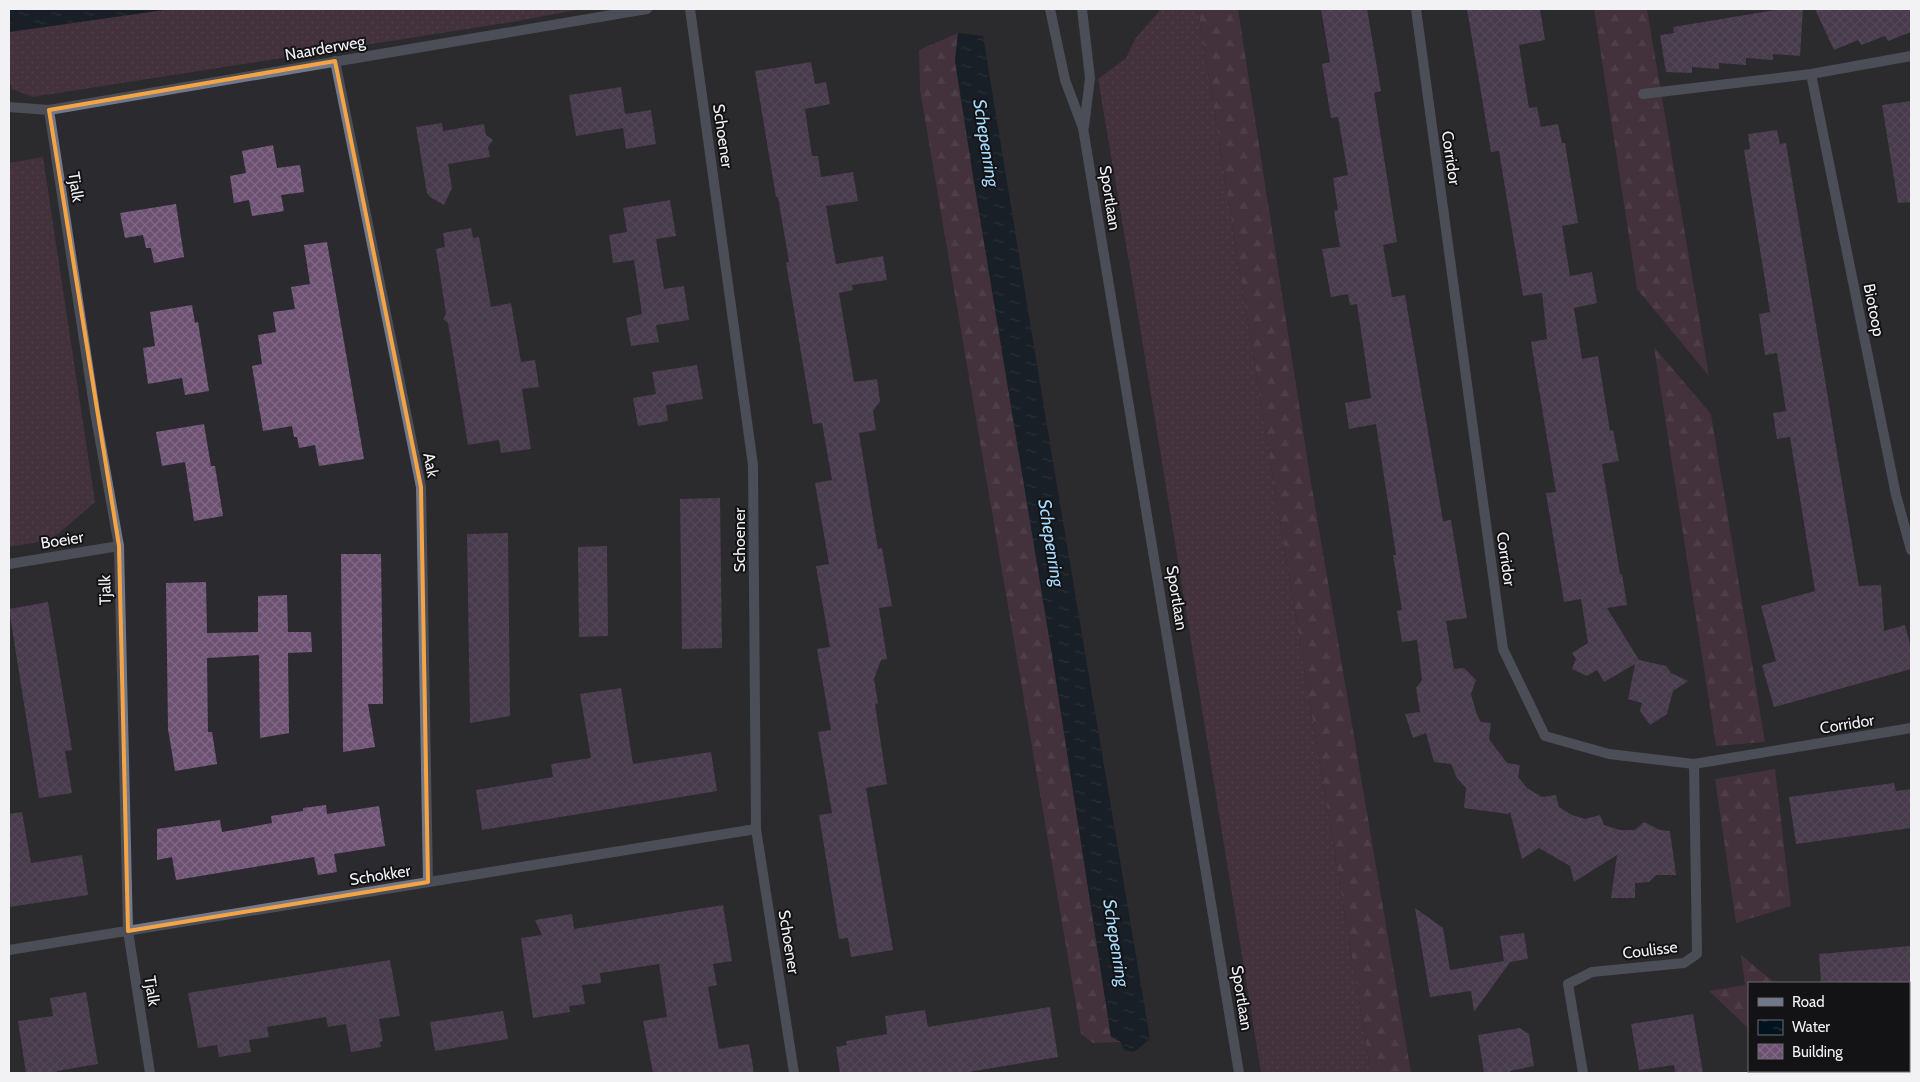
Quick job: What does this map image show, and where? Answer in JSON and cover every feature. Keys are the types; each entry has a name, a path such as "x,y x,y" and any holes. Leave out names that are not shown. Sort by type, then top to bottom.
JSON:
{"street":[{"name":"Naarderweg","path":"9,107 49,110 647,9"},
{"name":"Schoener","path":"690,9 753,464 756,829 794,1073"},
{"name":"Sportlaan","path":"1050,9 1065,80 1083,128 1239,1073"},
{"name":"Sportlaan","path":"1082,9 1090,78 1083,128"},
{"name":"Corridor","path":"1416,9 1503,649 1545,736 1609,754 1694,764 1911,728"},
{"path":"1643,94 1812,74 1911,56"},
{"name":"Aak","path":"335,61 421,487 428,882"},
{"name":"Biotoop","path":"1812,74 1896,495 1911,550"},
{"name":"Tjalk","path":"49,110 95,412 119,546 128,930 150,1073"},
{"name":"Boeier","path":"9,564 119,546"},
{"name":"Coulisse","path":"1583,1073 1568,984 1592,972 1684,963 1697,954 1694,764"},
{"name":"Schokker","path":"9,950 756,829"}],"highlighted area":[{"path":"335,61 421,487 428,882 128,931 119,546 49,110"}],"green space":[{"path":"171,9 582,9 512,22 33,97 12,89 9,80 9,32"},
{"path":"1161,9 1198,9 1371,1073 1261,1073 1098,79 1126,58 1135,39"},
{"path":"1198,9 1238,9 1310,476 1411,1073 1371,1073"},
{"path":"1594,9 1647,9 1709,376 1637,289"},
{"path":"958,33 955,61 1053,661 1111,1037 1121,1042 1093,1043 1081,1034 920,90 919,50"},
{"path":"43,157 95,502 51,540 9,547 9,163"},
{"path":"1654,347 1711,414 1765,742 1716,746"},
{"path":"1775,769 1791,906 1736,923 1715,779"},
{"path":"1741,955 1774,982 1748,982 1748,1028 1709,991 1745,985"}],"water":[{"path":"9,9 171,9 9,32"},
{"name":"Schepenring","path":"958,33 983,36 1150,1039 1134,1052 1124,1050 1121,1042 1111,1037 1053,661 955,61"}],"building":[{"path":"1321,9 1367,9 1381,91 1374,93 1397,242 1383,245 1392,297 1405,295 1443,521 1451,520 1467,618 1446,621 1454,669 1464,668 1476,680 1471,694 1477,715 1481,722 1491,723 1489,739 1507,763 1520,765 1518,777 1527,788 1542,797 1556,795 1559,807 1572,815 1585,819 1600,815 1604,825 1620,830 1635,830 1644,822 1660,830 1670,831 1676,875 1656,875 1649,882 1635,883 1635,898 1611,898 1617,855 1574,882 1570,866 1539,848 1522,859 1510,812 1508,814 1464,808 1466,788 1457,778 1451,764 1434,762 1426,733 1413,738 1405,714 1420,712 1416,688 1422,680 1417,640 1402,642 1397,611 1402,610 1393,555 1396,555 1376,424 1349,429 1345,403 1371,398 1357,304 1350,305 1348,294 1331,297 1322,249 1340,247 1334,211 1338,210 1333,178 1348,175 1338,117 1331,118 1322,64 1330,62"},
{"path":"1467,9 1540,9 1545,40 1519,45 1529,108 1537,107 1541,127 1558,124 1562,143 1565,143 1578,223 1562,226 1570,276 1592,272 1597,303 1574,308 1582,359 1598,356 1610,431 1613,430 1619,461 1602,464 1627,605 1607,608 1639,660 1666,666 1671,673 1688,681 1673,691 1667,714 1650,725 1640,711 1642,703 1628,699 1635,664 1604,682 1597,670 1587,676 1572,669 1576,659 1572,653 1588,643 1581,599 1564,602 1546,493 1556,492 1531,342 1547,339 1542,293 1523,296 1499,151 1491,152"},
{"path":"1781,9 1803,9 1800,56 1773,54 1773,60 1746,58 1746,65 1719,63 1719,69 1692,67 1692,73 1666,72 1660,35 1674,33 1673,27"},
{"path":"1815,9 1911,9 1911,32 1888,41 1885,36 1861,45 1858,40 1834,50"},
{"path":"811,62 815,84 826,82 830,104 805,109 812,156 818,156 821,177 853,172 858,201 826,206 836,264 883,256 887,280 852,285 853,290 839,293 854,382 877,379 880,401 873,411 876,430 859,433 878,549 882,548 892,606 879,608 887,659 881,660 874,679 878,703 875,704 887,784 866,788 893,950 851,957 848,938 839,939 819,815 832,813 818,732 831,730 817,649 830,647 816,566 829,564 815,483 832,480 822,423 813,424 786,263 789,262 755,71"},
{"path":"621,87 625,114 651,110 656,144 626,149 623,128 576,136 569,95"},
{"path":"1911,101 1911,202 1898,203 1882,105"},
{"path":"442,123 443,131 484,124 486,135 493,140 488,147 490,157 448,164 452,188 444,205 430,197 427,193 416,127"},
{"path":"1777,130 1780,144 1786,143 1859,586 1881,585 1884,631 1905,625 1911,648 1911,669 1774,707 1762,665 1776,661 1761,606 1815,591 1790,437 1777,439 1773,413 1786,411 1777,353 1765,355 1759,314 1770,312 1744,150 1750,149 1748,134"},
{"path":"273,145 277,168 300,165 304,192 281,195 284,211 252,216 249,200 234,203 230,176 246,173 242,151"},
{"path":"670,200 676,236 656,239 664,289 684,286 689,320 656,325 659,342 631,346 626,318 642,314 634,260 613,263 609,235 627,232 623,208"},
{"path":"176,204 184,257 154,263 151,248 146,248 143,235 125,238 120,213"},
{"path":"471,228 473,238 479,237 491,307 511,303 521,362 535,360 539,387 522,389 531,449 501,453 499,440 468,445 448,323 443,319 446,314 436,249 445,247 443,233"},
{"path":"327,242 364,459 319,466 315,445 299,448 292,426 263,431 252,366 262,364 258,335 276,332 273,312 295,309 291,287 310,284 304,245"},
{"path":"192,305 195,323 198,322 209,391 185,395 182,378 148,384 143,348 155,346 150,312"},
{"path":"697,365 703,399 666,405 668,421 638,426 633,398 656,394 652,372"},
{"path":"204,424 211,466 215,466 223,516 194,521 185,462 162,466 156,432"},
{"path":"720,498 722,648 682,649 680,499"},
{"path":"508,533 510,716 470,723 467,534"},
{"path":"607,546 608,636 579,637 578,547"},
{"path":"341,554 381,554 383,704 368,704 375,747 343,752"},
{"path":"206,582 207,633 258,632 258,596 287,595 288,632 311,632 312,652 288,653 289,733 260,738 259,655 207,658 208,732 212,732 217,764 175,771 168,729 166,583"},
{"path":"48,602 72,750 65,751 72,793 39,798 9,609"},
{"path":"621,688 633,764 711,752 717,791 482,830 476,790 553,777 551,764 591,758 580,694"},
{"path":"1894,783 1896,791 1911,789 1911,828 1796,844 1789,797"},
{"path":"326,805 327,814 379,806 385,846 334,854 337,872 318,875 314,857 176,880 172,857 157,860 157,829 220,820 222,832 272,823 271,816 303,811 303,808"},
{"path":"22,812 31,863 82,855 88,895 9,907 9,814"},
{"path":"723,905 732,961 713,964 717,985 708,987 719,1049 749,1044 754,1073 653,1073 643,1021 667,1017 659,964 600,973 601,983 582,985 585,1004 569,1006 570,1012 533,1018 521,938 542,935 535,920 572,914 574,929"},
{"path":"1415,908 1443,928 1450,970 1504,961 1500,936 1524,933 1528,959 1510,962 1474,1012 1471,991 1430,997"},
{"path":"1911,946 1911,983 1821,982 1819,954"},
{"path":"390,960 400,1016 379,1019 383,1041 380,1042 381,1047 351,1052 346,1024 328,1027 326,1017 267,1027 269,1037 249,1040 251,1052 219,1057 217,1045 198,1048 188,993"},
{"path":"86,992 98,1064 57,1071 57,1073 26,1073 18,1021 53,1016 50,998"},
{"path":"1050,1007 1058,1057 963,1073 840,1073 836,1047 847,1045 846,1041 887,1034 885,1016 925,1010 928,1027"},
{"path":"503,1011 508,1039 435,1051 430,1022"},
{"path":"1693,1014 1703,1073 1675,1073 1674,1065 1639,1070 1631,1024"},
{"path":"1520,1028 1529,1034 1534,1066 1510,1071 1510,1073 1484,1073 1478,1035"}]}
